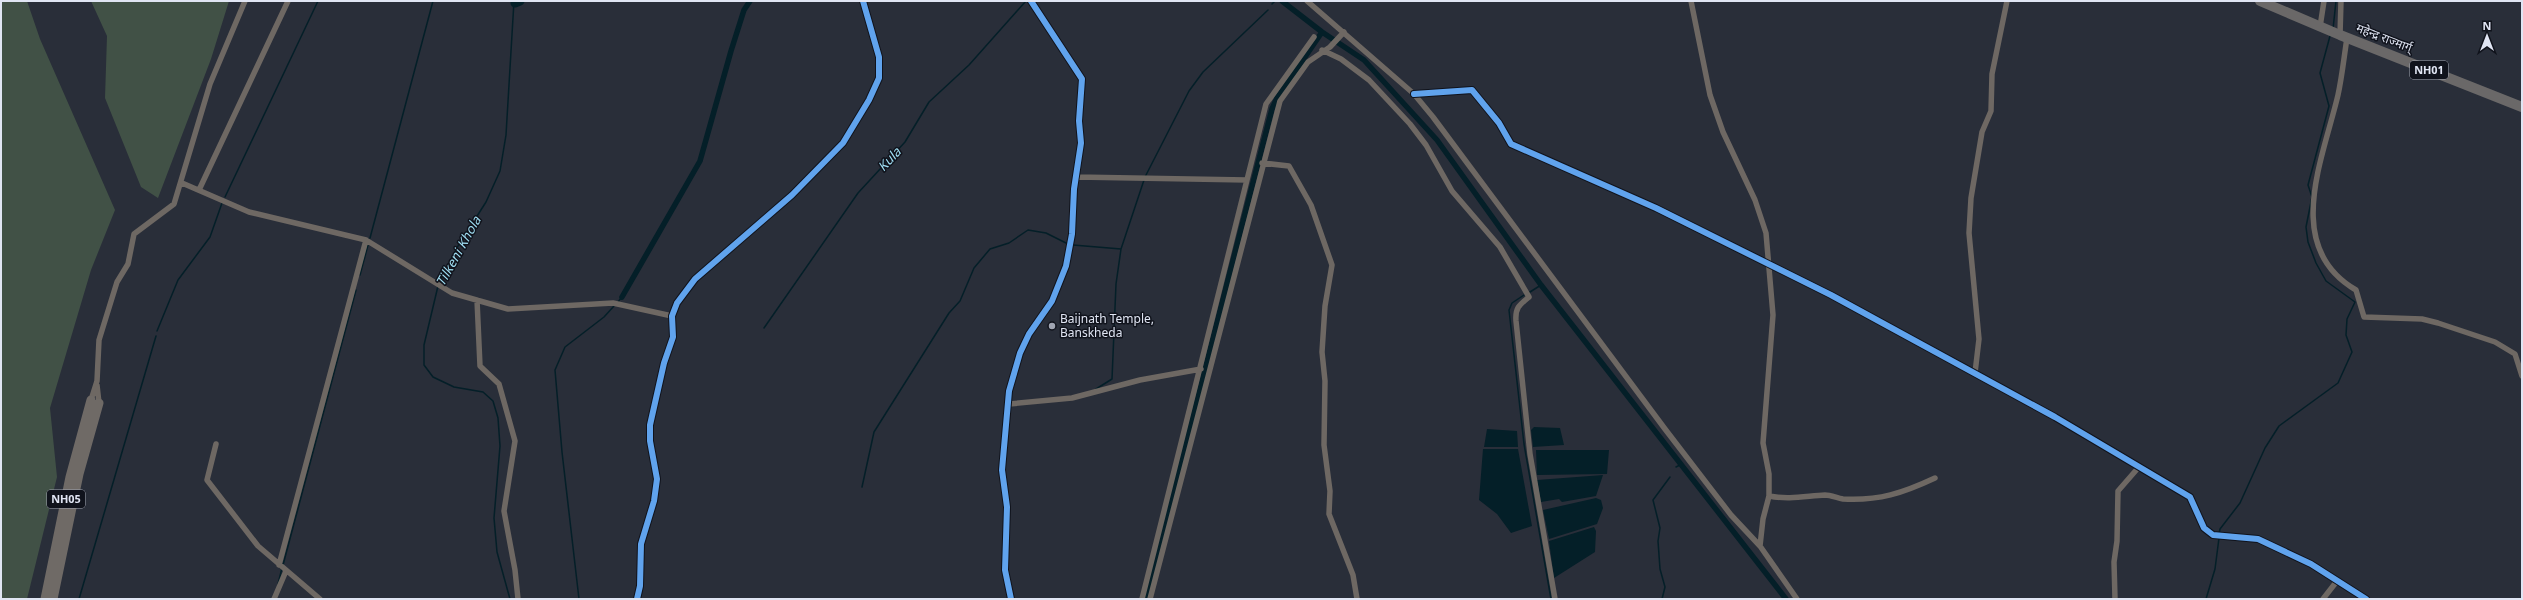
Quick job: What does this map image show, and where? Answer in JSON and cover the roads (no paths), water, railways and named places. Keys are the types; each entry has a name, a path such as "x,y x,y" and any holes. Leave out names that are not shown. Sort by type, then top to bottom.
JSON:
{"highway":[{"name":"महेन्द्र राज्मार्ग्","path":"2260,1 2341,36 2522,107"}],"main road":[{"name":"NH05","path":"45,599 70,477 95,402"},
{"name":"NH05","path":"53,599 95,402"}],"street":[{"path":"95,402 100,340 117,282 128,264 134,234 174,204 182,183 210,84 244,1"},
{"path":"199,190 288,1"},
{"path":"637,599 640,586 641,544 654,501 657,479 650,441 650,426 664,363 673,337 672,316 677,303 695,279 792,195 843,143 870,100 878,78 879,57 863,1"},
{"path":"1011,599 1005,570 1007,507 1002,470 1009,391 1020,353 1029,334 1052,301 1066,266 1072,234 1076,177 1081,143 1080,121 1082,78 1031,1"},
{"path":"1307,1 1414,94 1433,117 1722,503 1760,546 1797,599"},
{"path":"1691,1 1710,95 1723,132 1755,200 1766,233 1773,315 1763,443 1770,474 1770,496 1762,519 1760,546"},
{"path":"1975,373 1979,340 1969,233 1971,198 1982,132 1992,111 1992,74 2008,1"},
{"path":"2322,28 2324,1"},
{"path":"2341,1 2338,95 2318,164 2313,232 2324,263 2343,283 2356,290 2364,317 2422,319 2495,342 2515,354 2522,376"},
{"path":"1150,599 1262,163 1280,101 1308,62 1322,50 1332,45 1344,32"},
{"path":"1142,599 1202,369 1266,104 1314,38"},
{"path":"1322,50 1341,59 1369,80 1410,124 1426,145 1452,190 1500,247 1529,297 1518,306 1515,312 1530,454 1555,599"},
{"path":"1414,94 1472,90 1499,123 1511,144 1656,208 1721,242 1769,262 1975,373 2066,424 2138,468 2190,497 2204,528 2213,535 2224,537 2258,538 2311,564 2366,599"},
{"path":"1262,163 1289,166 1311,206 1332,265 1325,306 1322,352 1325,381 1324,445 1330,491 1329,514 1352,575 1357,599"},
{"path":"1076,177 1248,180"},
{"path":"182,183 249,212 366,240 452,293 508,309 616,304 672,316"},
{"path":"274,599 290,531 366,240"},
{"path":"477,300 480,366 499,384 515,441 504,511 518,599"},
{"path":"1009,404 1072,398 1140,380 1202,369"},
{"path":"216,444 207,480 214,491 234,512 246,532 282,568 320,599"},
{"path":"2115,599 2114,562 2117,541 2118,491 2138,468"},
{"path":"1770,496 1799,498 1823,495 1841,499 1884,498 1903,492 1935,478"},
{"path":"2324,599 2338,581"}],"water":[{"path":"1534,427 1560,428 1564,445 1533,447 1531,430"},
{"path":"1487,429 1517,431 1518,447 1484,447"},
{"path":"1483,449 1518,449 1532,526 1511,533 1497,514 1479,500"},
{"path":"1536,450 1609,450 1607,474 1537,475"},
{"path":"1603,475 1596,496 1562,502 1559,499 1541,502 1537,480"},
{"path":"1596,498 1601,500 1603,508 1597,524 1549,539 1543,510"},
{"path":"1594,527 1596,531 1595,552 1554,578 1549,541"}],"waterway":[{"path":"225,197 318,1"},
{"path":"370,238 433,1"},
{"name":"Tilkeni Khola","path":"439,283 458,246 486,202 500,171 506,135 514,1"},
{"name":"Tilkeni Khola","path":"515,3 520,1"},
{"path":"622,297 700,161 731,51 744,10 750,1"},
{"name":"Kula","path":"764,328 858,193 905,142 929,102 969,65 1026,1"},
{"path":"1272,4 1275,1"},
{"path":"1282,1 1322,32 1364,60 1437,140 1541,285 1786,599"},
{"path":"2333,29 2336,1"},
{"path":"1145,177 1189,91 1203,72 1268,10"},
{"path":"1146,599 1272,109 1277,98 1322,32"},
{"path":"2219,534 2220,529 2240,503 2265,448 2279,426 2338,383 2352,352 2346,335 2347,319 2355,302 2326,281 2316,263 2308,242 2306,227 2312,197 2308,185 2329,106 2320,73 2330,36"},
{"path":"1096,389 1112,379 1116,284 1121,249 1144,180"},
{"path":"157,331 178,280 210,237 222,203"},
{"path":"862,487 874,432 949,313 960,301 974,268 990,249 1009,243 1028,230 1046,233 1068,244"},
{"path":"360,275 368,245"},
{"path":"1073,245 1121,249"},
{"path":"1530,292 1541,285"},
{"name":"Tilkeni Khola","path":"438,286 424,345 424,365 433,377 454,387 483,392 493,401 498,418 500,446 494,518 497,552 510,599"},
{"path":"283,565 356,290"},
{"path":"1524,295 1512,303 1509,310 1524,444 1551,599"},
{"path":"617,303 622,297"},
{"path":"579,599 562,452 555,370 565,347 604,317 614,306"},
{"path":"79,599 156,336"},
{"path":"1676,467 1682,464"},
{"path":"1662,599 1665,587 1660,569 1658,541 1660,528 1653,500 1670,477"},
{"path":"2206,599 2215,569 2219,538"},
{"path":"278,584 282,568"}],"place":[{"name":"Baijnath Temple, Banskheda","path":"1052,326"}]}
